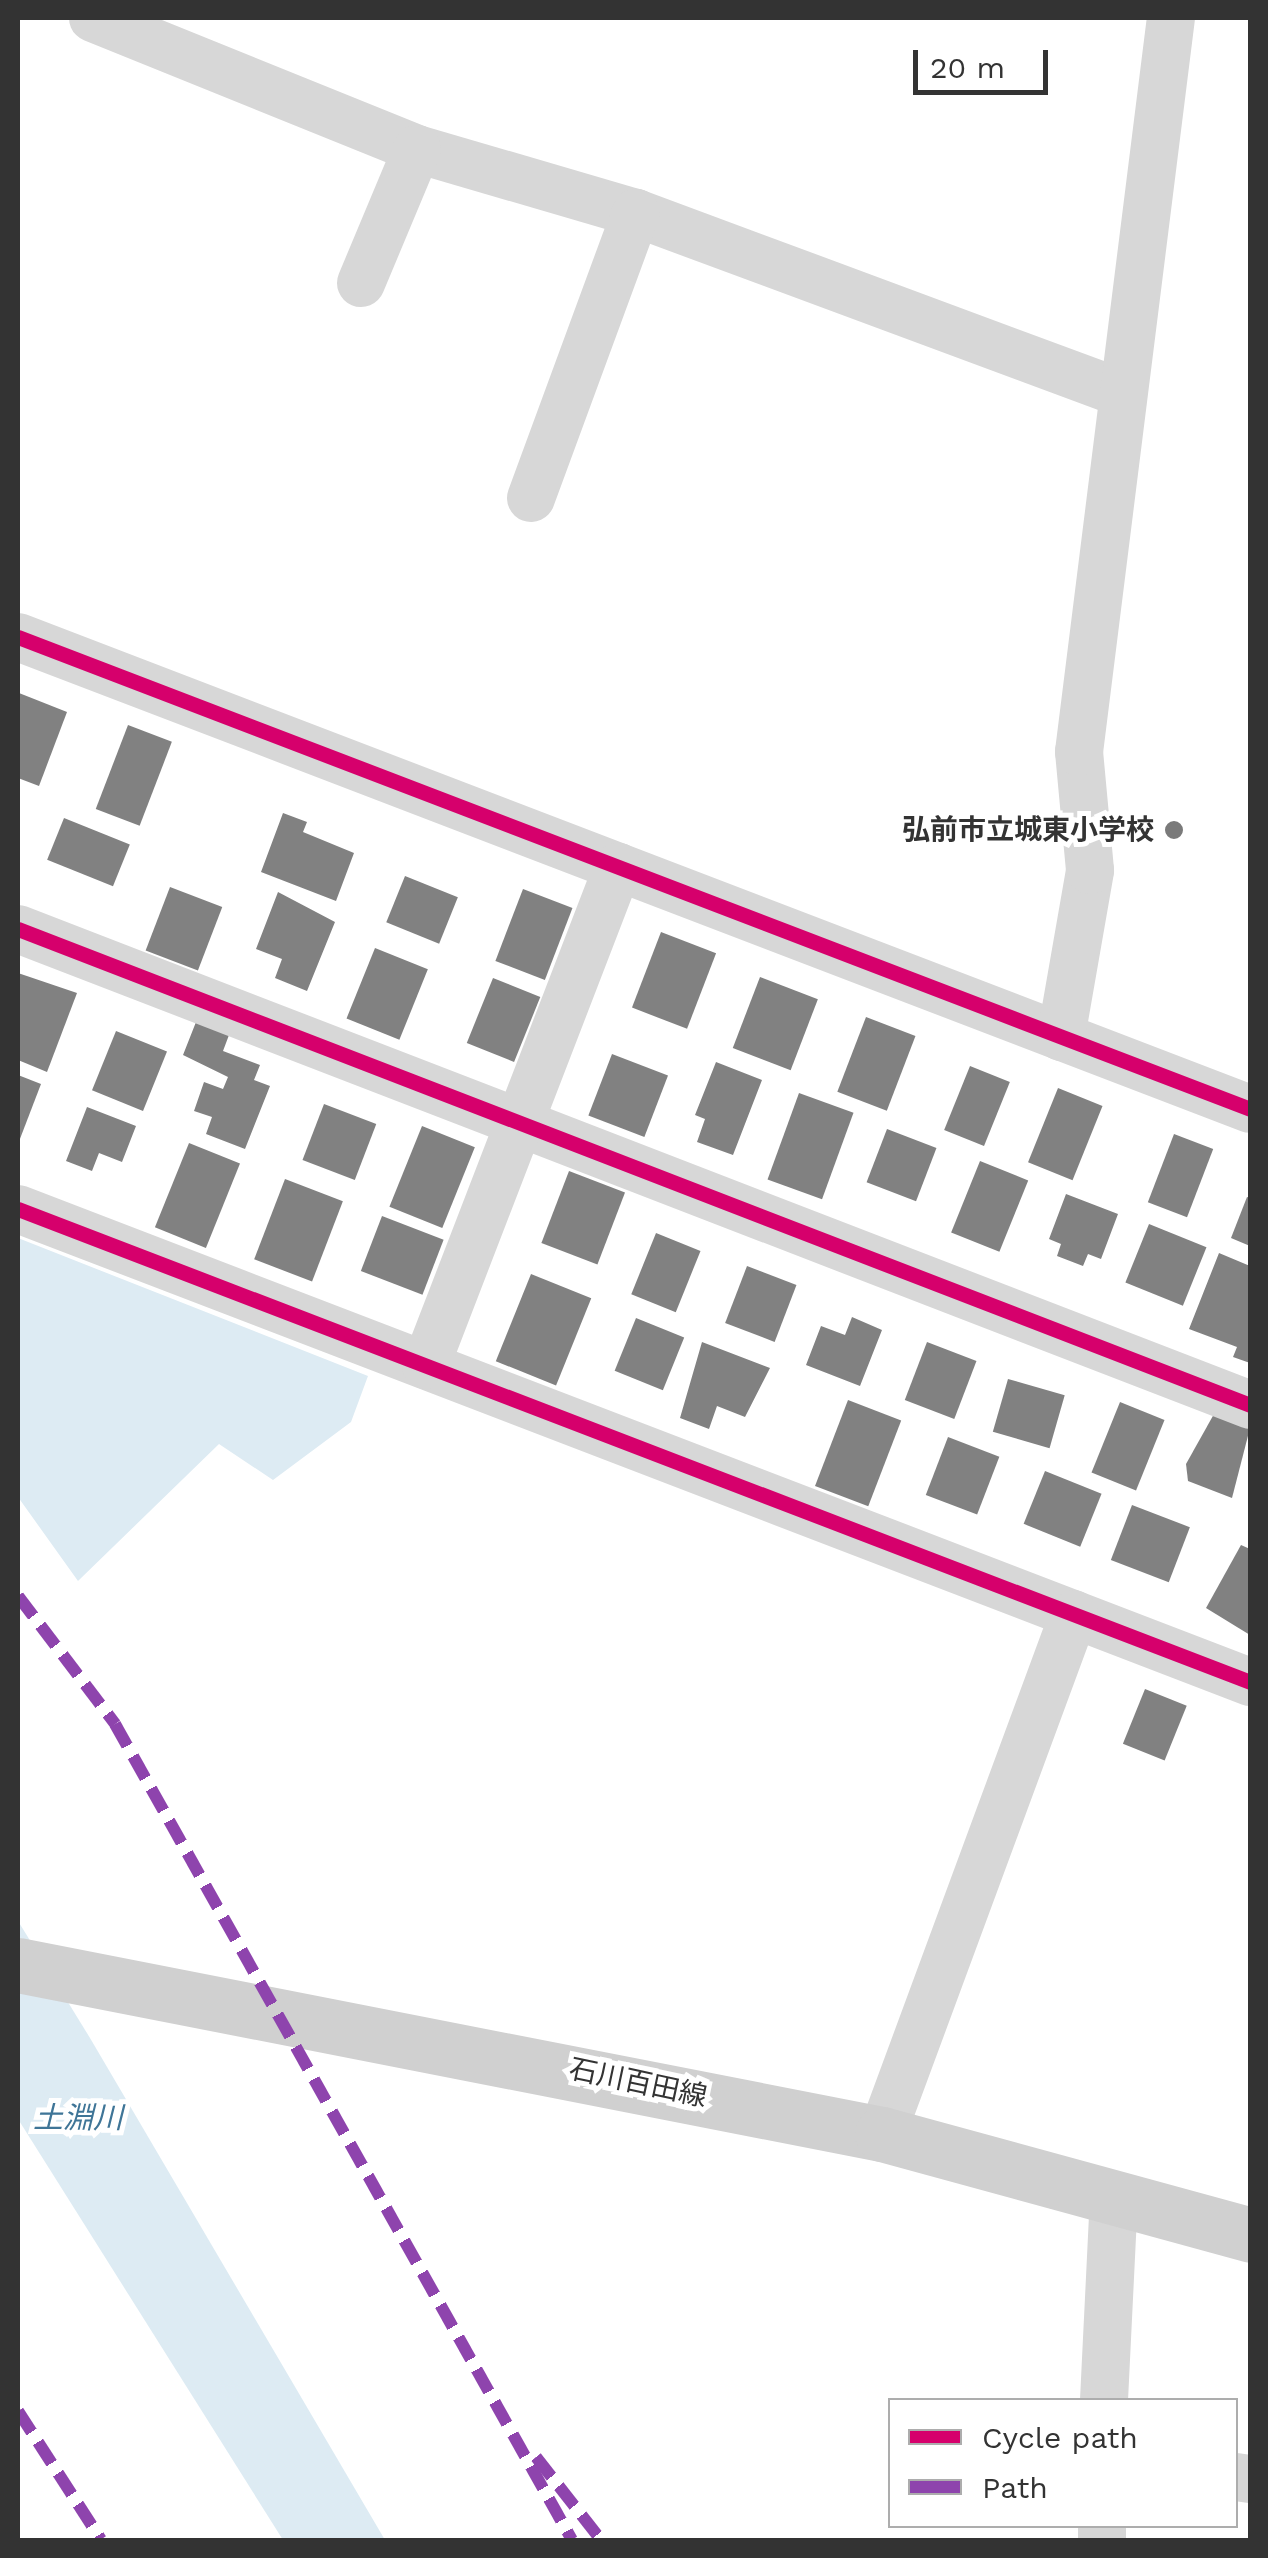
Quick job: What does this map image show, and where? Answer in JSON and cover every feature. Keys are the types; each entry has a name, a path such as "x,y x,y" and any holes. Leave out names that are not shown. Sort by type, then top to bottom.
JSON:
{"main road":[{"name":"石川百田線","path":"18,1965 179,1990 882,2134 1250,2235"}],"street":[{"path":"93,18 417,149 636,213 1121,393"},
{"path":"1060,1036 1090,870 1079,752 1171,18"},
{"path":"361,283 417,149"},
{"path":"532,498 636,213"},
{"path":"18,637 1250,1109"},
{"path":"426,1366 618,868"},
{"path":"18,929 1250,1405"},
{"path":"18,1209 1250,1682"},
{"path":"882,2134 1074,1614"},
{"path":"1104,2398 1114,2196"}],"water":[{"path":"18,1238 368,1376 351,1422 273,1480 219,1444 78,1581 18,1497"},
{"name":"土淵川","path":"18,1921 385,2540 283,2540 18,2119"}],"building":[{"path":"19,693 67,712 39,786 18,778"},
{"path":"128,725 172,742 140,826 96,809"},
{"path":"283,813 307,822 303,832 354,853 336,901 261,872"},
{"path":"64,818 130,845 113,886 47,860"},
{"path":"405,876 458,897 439,944 386,922"},
{"path":"170,887 222,907 198,971 146,950"},
{"path":"523,889 572,908 545,980 495,961"},
{"path":"278,892 335,922 307,991 275,978 282,959 256,949"},
{"path":"661,932 716,953 687,1029 632,1008"},
{"path":"375,948 428,969 399,1040 347,1018"},
{"path":"18,973 77,993 47,1072 18,1060"},
{"path":"760,977 818,999 791,1070 733,1048"},
{"path":"493,978 540,997 514,1062 467,1043"},
{"path":"866,1017 915,1036 887,1111 837,1092"},
{"path":"196,1022 229,1035 223,1051 260,1065 254,1080 270,1086 245,1149 206,1134 212,1117 194,1111 204,1082 223,1089 228,1077 183,1055"},
{"path":"116,1031 167,1052 143,1111 92,1090"},
{"path":"612,1054 668,1076 644,1137 588,1116"},
{"path":"716,1062 762,1080 733,1155 697,1142 705,1119 695,1115"},
{"path":"970,1066 1010,1082 984,1146 944,1130"},
{"path":"18,1075 41,1084 18,1144"},
{"path":"1058,1088 1103,1106 1073,1180 1028,1162"},
{"path":"799,1093 854,1113 822,1199 768,1179"},
{"path":"324,1104 376,1124 355,1180 302,1160"},
{"path":"87,1107 136,1126 122,1162 99,1153 92,1171 66,1161"},
{"path":"422,1126 475,1147 442,1228 389,1207"},
{"path":"887,1129 936,1148 916,1201 867,1182"},
{"path":"1174,1134 1213,1149 1187,1217 1148,1202"},
{"path":"189,1143 240,1164 206,1248 155,1227"},
{"path":"980,1161 1028,1180 999,1252 951,1232"},
{"path":"569,1171 625,1193 597,1264 541,1243"},
{"path":"285,1179 343,1201 312,1282 254,1259"},
{"path":"1066,1194 1118,1214 1101,1259 1088,1254 1083,1266 1057,1256 1061,1244 1049,1239"},
{"path":"1247,1197 1250,1198 1250,1246 1231,1238"},
{"path":"382,1216 444,1240 422,1295 361,1271"},
{"path":"1149,1224 1206,1247 1183,1306 1125,1282"},
{"path":"656,1233 701,1251 676,1312 631,1294"},
{"path":"1219,1253 1250,1266 1250,1363 1233,1357 1237,1347 1189,1329"},
{"path":"747,1266 796,1285 775,1342 725,1323"},
{"path":"531,1274 591,1298 556,1386 496,1361"},
{"path":"852,1317 882,1330 860,1386 806,1365 821,1326 845,1335"},
{"path":"636,1318 684,1337 663,1390 615,1371"},
{"path":"702,1342 770,1368 745,1417 717,1406 709,1429 680,1418"},
{"path":"927,1342 976,1361 954,1419 905,1400"},
{"path":"1008,1379 1065,1395 1050,1448 993,1432"},
{"path":"848,1400 901,1420 868,1506 815,1486"},
{"path":"1120,1402 1165,1420 1136,1490 1092,1472"},
{"path":"1214,1414 1250,1428 1232,1498 1188,1481 1186,1464"},
{"path":"948,1437 999,1457 977,1515 926,1495"},
{"path":"1045,1471 1102,1494 1080,1547 1024,1524"},
{"path":"1132,1505 1190,1527 1169,1582 1111,1560"},
{"path":"1241,1545 1250,1549 1250,1635 1206,1608"},
{"path":"1145,1689 1187,1706 1165,1761 1123,1744"}],"marked path":[{"path":"18,1596 115,1724 572,2540"},
{"path":"18,2411 101,2540"},
{"path":"536,2457 601,2540"}],"cycle path":[{"path":"18,637 1250,1109"},
{"path":"18,929 1250,1405"},
{"path":"18,1209 1250,1682"}],"place":[{"name":"弘前市立城東小学校","path":"1174,830"}]}
